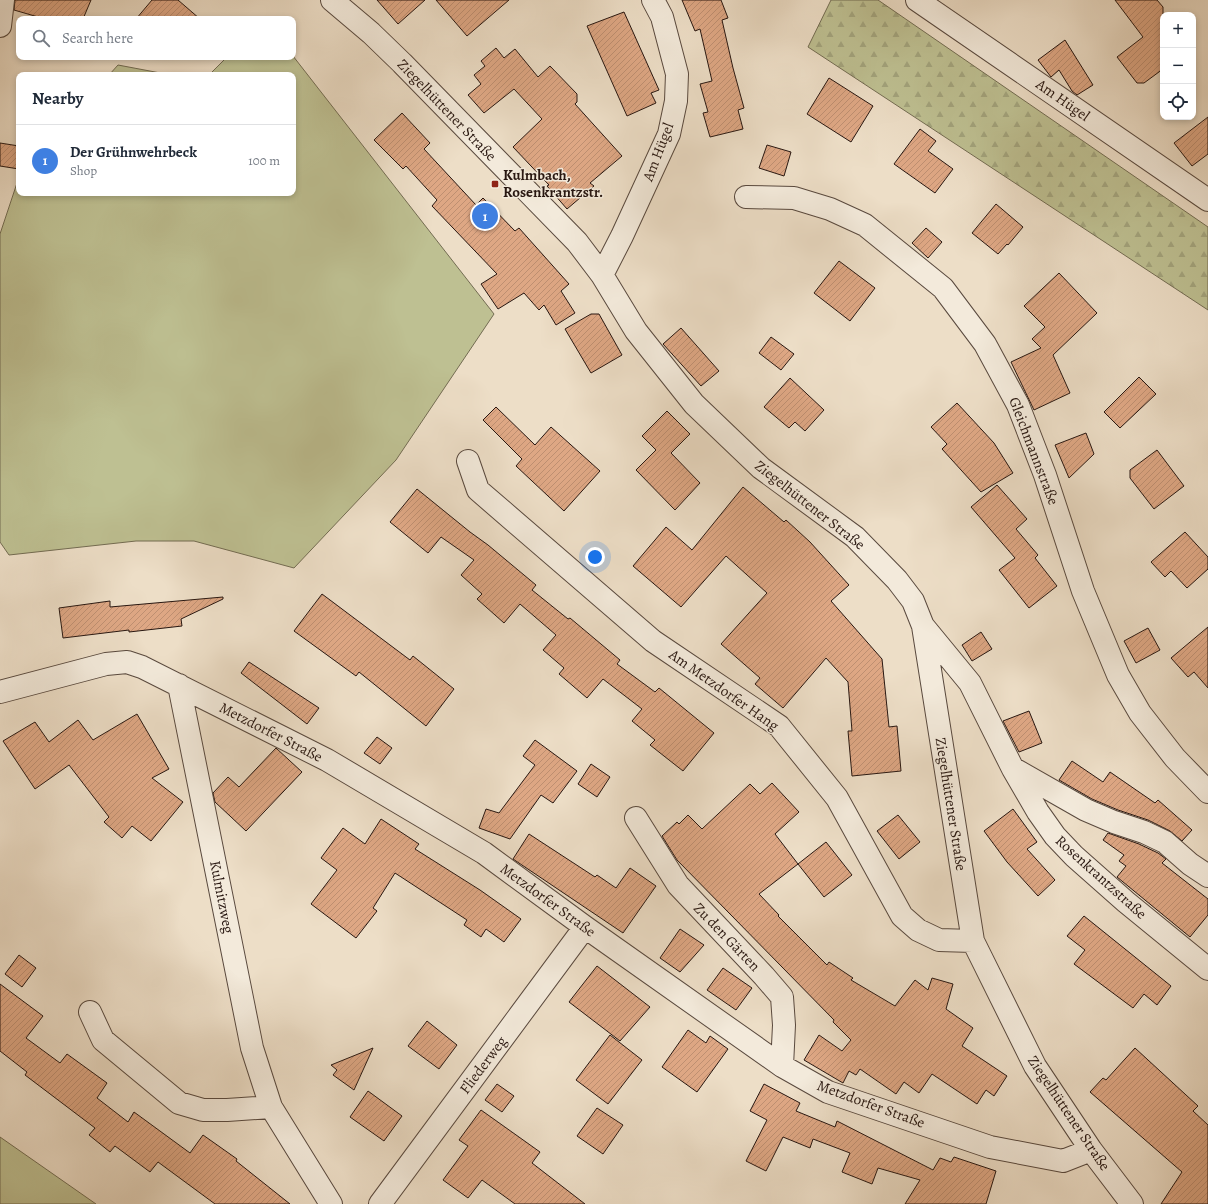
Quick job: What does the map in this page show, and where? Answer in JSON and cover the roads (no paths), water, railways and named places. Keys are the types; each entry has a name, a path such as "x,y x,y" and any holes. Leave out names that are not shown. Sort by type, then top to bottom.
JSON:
{"street":[{"path":"0,26 3,0"},
{"name":"Ziegelhüttener Straße","path":"332,0 371,33 402,63 577,242 602,274 636,331 694,404 761,468 855,537 897,580 912,601 923,626 974,941 1035,1066 1091,1150 1132,1204"},
{"name":"Am Hügel","path":"602,274 622,236 669,134 676,101 677,74 662,18 653,0"},
{"name":"Am Hügel","path":"917,0 1208,200"},
{"name":"Gleichmannstraße","path":"746,197 794,198 830,209 865,225 943,288 984,344 1018,405 1045,475 1083,591 1118,674 1140,713 1175,758 1208,792"},
{"name":"Am Metzdorfer Hang","path":"468,461 478,490 653,641 778,726 837,798 902,916 918,930 939,940 974,941"},
{"name":"Rosenkrantzstraße","path":"923,626 970,683 1013,769 1038,812 1055,836 1074,856 1126,902 1208,969"},
{"name":"Metzdorfer Straße","path":"0,692 106,664 127,662 142,667 327,760 484,853 782,1066 828,1092 990,1147 1064,1161 1091,1150"},
{"name":"Kulmitzweg","path":"180,685 252,1048 271,1107 331,1204"},
{"path":"1013,769 1086,810 1114,822 1144,832 1165,842 1190,864 1208,876"},
{"name":"Zu den Gärten","path":"636,818 678,885 782,997 784,1025 782,1066"},
{"name":"Fliederweg","path":"380,1204 586,927"},
{"path":"90,1012 103,1040 179,1103 204,1110 271,1107"}],"place":[{"name":"Kulmbach, Rosenkrantzstr.","path":"495,184"},
{"name":"Der Grühnwehrbeck","path":"485,216"}]}
